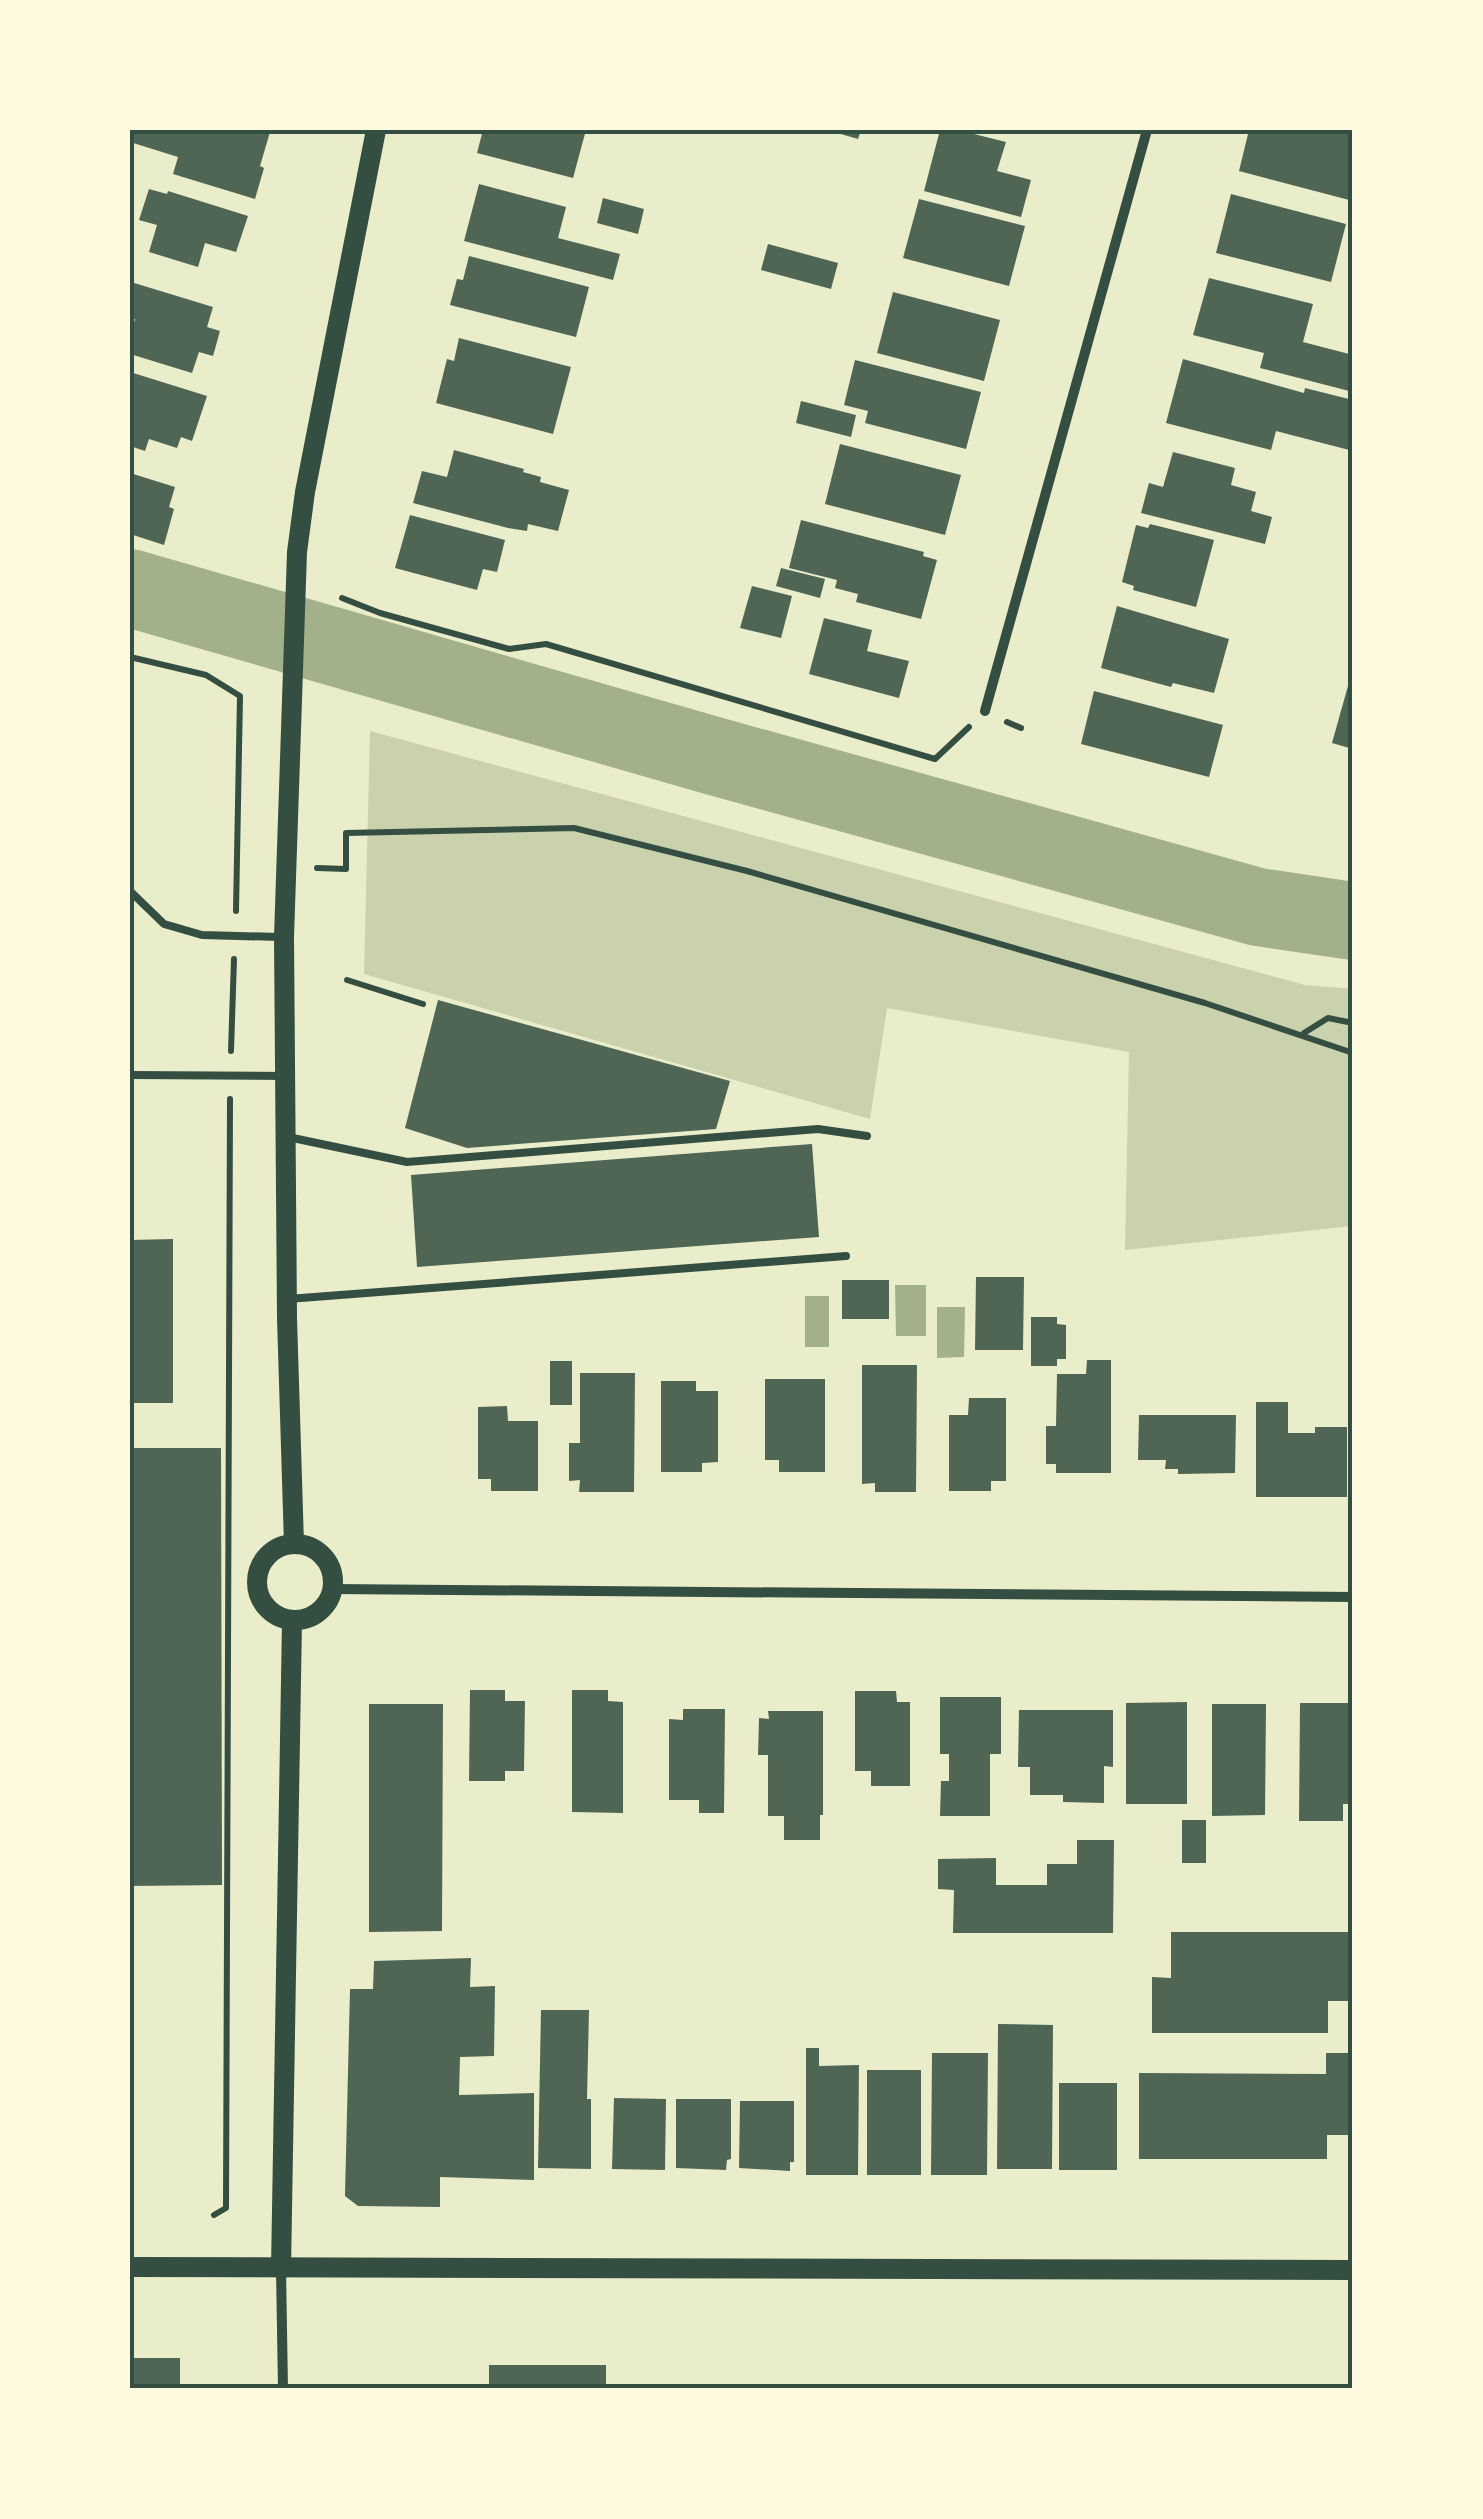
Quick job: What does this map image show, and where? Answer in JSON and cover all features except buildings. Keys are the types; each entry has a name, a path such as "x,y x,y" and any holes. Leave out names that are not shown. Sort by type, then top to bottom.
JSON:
{"main road":[{"path":"294,1544 284,937 295,587 305,492 376,130"},
{"path":"294,1544 307,1546 328,1562 333,1589 323,1609 303,1620 292,1621 270,1611 262,1601 257,1576 270,1553 294,1544"},
{"path":"281,2269 292,1621"},
{"path":"130,2267 1353,2270"}],"street":[{"path":"985,711 1147,130"},
{"path":"333,1589 1353,1597"},
{"path":"281,2269 283,2389"}],"lane":[{"path":"130,892 164,924 202,935 284,937"},
{"path":"130,1075 288,1076"},
{"path":"288,1136 407,1162 818,1130 867,1136"},
{"path":"288,1299 846,1256"}],"path":[{"path":"342,598 380,613 510,649 546,644 936,759 985,711"},
{"path":"130,657 206,675 240,696 230,1075 226,2208 214,2215"},
{"path":"346,869 346,833 574,828 746,871 1302,1034 1353,1053"},
{"path":"347,980 423,1004"},
{"path":"1302,1034 1328,1018 1353,1023"}],"shaded area":[{"path":"370,731 1305,985 1353,989 1353,1226 1125,1250 1129,1052 887,1008 870,1119 364,974"},
{"path":"895,1285 926,1285 926,1336 896,1336"},
{"path":"805,1296 829,1296 829,1347 805,1347"},
{"path":"937,1307 965,1307 964,1357 937,1358"}],"waterway":[{"path":"130,588 1258,907 1353,921"}]}
